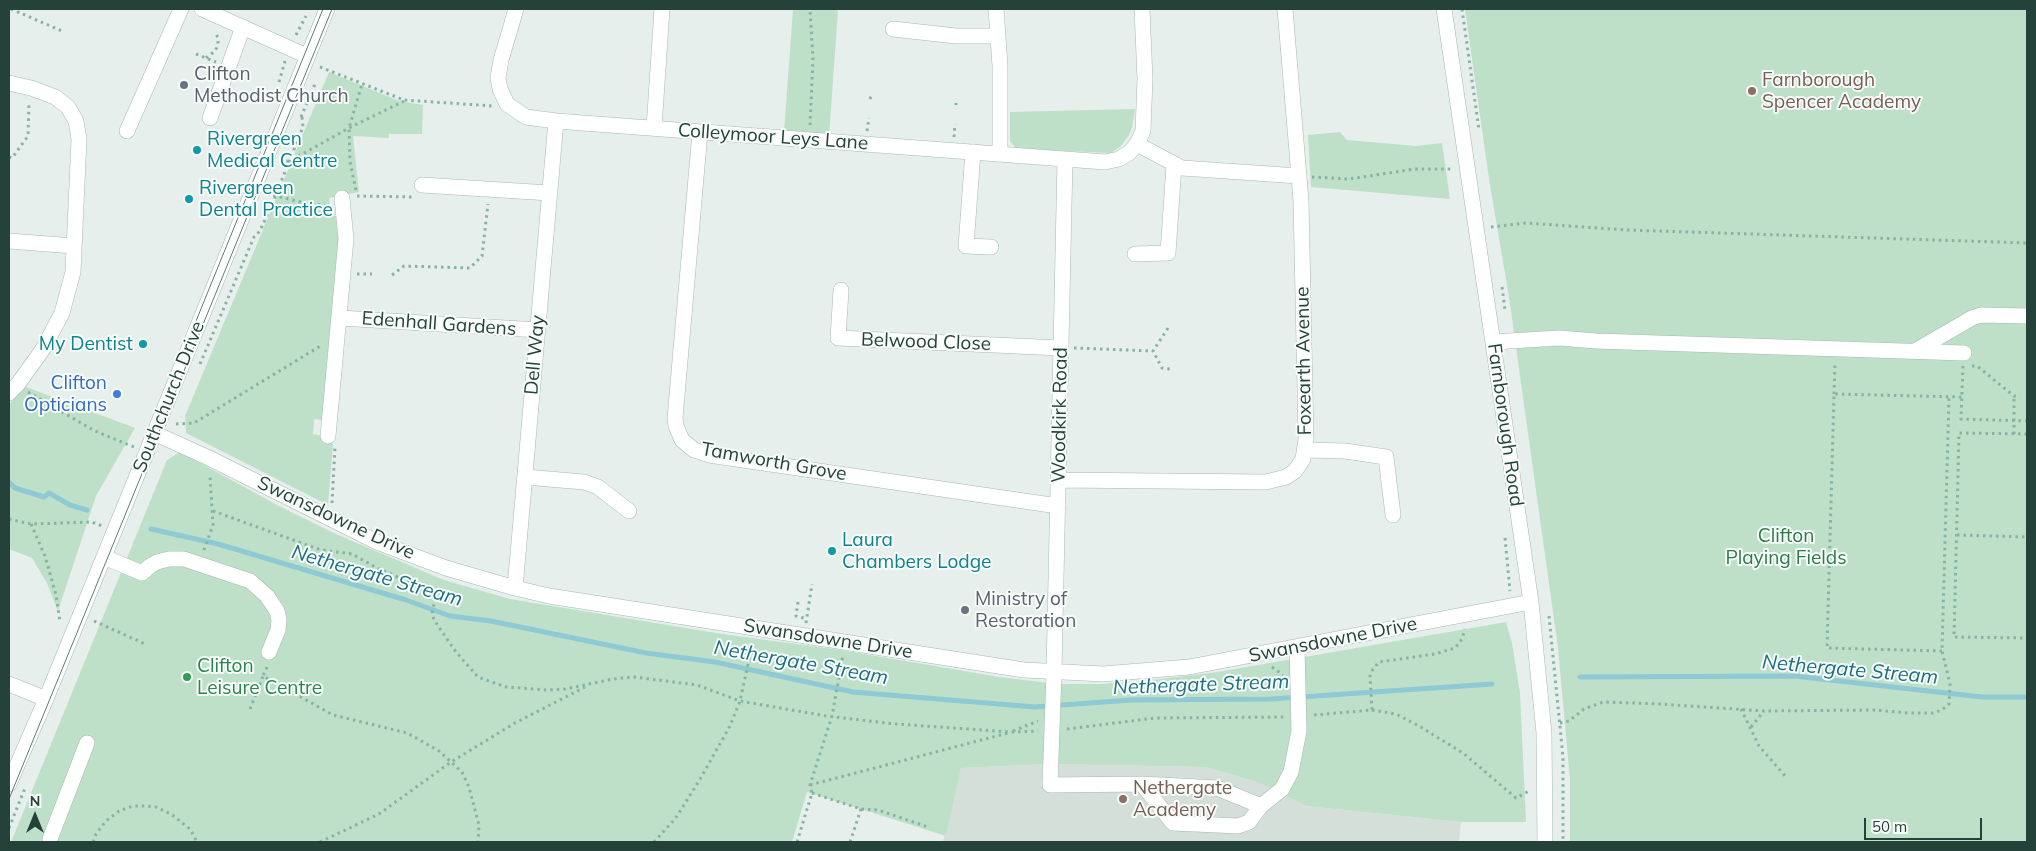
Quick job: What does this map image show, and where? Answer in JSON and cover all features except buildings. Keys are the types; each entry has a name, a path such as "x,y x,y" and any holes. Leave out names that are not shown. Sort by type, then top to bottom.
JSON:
{"street":[{"path":"127,131 180,9"},
{"name":"Southchurch Drive","path":"9,784 46,699 327,9"},
{"path":"503,99 498,78 499,69 516,9"},
{"path":"654,128 662,9"},
{"path":"996,9 1000,154"},
{"path":"1142,9 1144,119 1143,131 1137,144 1174,165 1192,170 1299,176"},
{"name":"Foxearth Avenue","path":"1058,480 1276,480 1286,477 1294,471 1303,458 1305,450 1299,176 1285,9"},
{"name":"Farnborough Road","path":"1444,9 1531,602 1544,733 1545,842"},
{"path":"205,10 307,56"},
{"path":"210,118 243,28"},
{"path":"893,29 956,36 998,36"},
{"path":"9,83 31,88 55,97 68,107 76,121 79,139 73,272 62,313 42,349 13,388"},
{"name":"Colleymoor Leys Lane","path":"503,99 513,109 526,117 556,121 1065,159 1112,161 1129,153 1137,144"},
{"name":"Dell Way","path":"515,588 556,121"},
{"name":"Tamworth Grove","path":"700,132 675,418 682,440 694,450 709,455 1058,506"},
{"path":"973,152 966,246 991,247"},
{"name":"Woodkirk Road","path":"1065,159 1050,785 1142,784"},
{"path":"1134,254 1168,253 1174,165"},
{"path":"422,185 550,193"},
{"name":"Edenhall Gardens","path":"324,431 340,318 346,240 345,199"},
{"path":"9,241 74,246"},
{"name":"Belwood Close","path":"841,290 838,338 1061,348"},
{"path":"1914,351 1972,318 1981,315 2027,316"},
{"name":"Edenhall Gardens","path":"340,318 538,330"},
{"path":"1493,342 1559,338 1596,341 1914,351 1964,360"},
{"name":"Swansdowne Drive","path":"154,433 394,548 446,568 515,588 549,596 1024,670 1103,674 1160,671 1531,602"},
{"path":"1305,450 1345,451 1386,457 1393,514"},
{"path":"525,477 584,482 598,487 629,511"},
{"path":"104,557 142,574 150,566 158,562 170,558 184,558 250,580 267,596 277,611 279,620 278,630 270,652"},
{"path":"1142,784 1173,823 1238,826 1249,822 1261,806 1282,789 1291,772 1299,731 1297,647"},
{"path":"9,684 46,699"},
{"path":"50,839 86,743"},
{"path":"1142,784 1217,788 1261,806"}],"path":[{"path":"11,9 62,31"},
{"path":"296,36 310,9"},
{"path":"809,140 813,59 810,9"},
{"path":"205,10 202,25 215,31 218,38 218,45 215,51 206,58"},
{"path":"196,54 229,67"},
{"path":"278,85 286,57"},
{"path":"320,67 404,100 495,106 503,99"},
{"path":"345,199 350,162 349,128 362,84"},
{"path":"9,157 12,158 28,136 29,95"},
{"path":"302,117 310,98"},
{"path":"279,162 290,161 404,100"},
{"path":"1299,176 1349,179 1415,169 1450,169"},
{"path":"266,194 305,203 345,199 416,198 422,185"},
{"path":"392,275 404,266 470,268 482,256 488,203"},
{"path":"1476,230 1526,223 1627,230 2027,243"},
{"path":"1153,351 1168,328"},
{"path":"176,424 194,423 338,336"},
{"path":"1061,348 1153,351"},
{"path":"1835,349 1827,648 1942,651"},
{"path":"1153,351 1162,368 1170,369"},
{"path":"2020,396 2014,396 1977,366 1964,360 1961,419 2027,421"},
{"path":"13,388 24,390 95,431 146,452"},
{"path":"1834,394 1962,397"},
{"path":"1560,723 1569,721 1584,709 1603,702 1764,711 1875,710 1908,714 1933,714 1942,710 1949,704 1950,684 1942,651 1947,409 1949,396"},
{"path":"2014,396 2014,434"},
{"path":"324,431 336,442 330,518"},
{"path":"2027,434 1959,433 1954,636 2027,638"},
{"path":"205,549 212,525 213,511 209,458"},
{"path":"213,511 314,548 352,554 377,568 432,592 435,599 432,613 434,620 446,638 478,676 506,687 548,690 588,686 634,677 668,680 697,685 740,701 832,716 896,724 1011,732 1052,716"},
{"path":"9,519 31,524 92,522 115,530"},
{"path":"31,524 45,556 56,595 61,628 73,633"},
{"path":"1957,535 2027,537"},
{"path":"1504,536 1510,594"},
{"path":"804,636 812,584"},
{"path":"798,602 796,616 807,619"},
{"path":"1372,710 1370,676 1378,662 1435,654 1454,648 1462,639 1472,613"},
{"path":"94,621 145,644"},
{"path":"654,842 675,819 730,726 745,683 756,628"},
{"path":"797,842 812,793 810,785 832,716 845,642"},
{"path":"250,709 270,659 270,652"},
{"path":"1254,655 1298,685"},
{"path":"264,676 333,714 406,733 439,751 462,772 474,802 479,825 478,842"},
{"path":"320,842 380,814 452,762 515,723 588,686"},
{"path":"1741,709 1759,746 1786,776"},
{"path":"810,785 1011,732 1052,716 1155,718 1372,710 1396,714 1432,734 1463,753 1516,798 1528,792"},
{"path":"1751,727 1764,711"},
{"path":"812,793 861,809 878,810 928,827"},
{"path":"93,842 96,834 106,821 119,811 133,806 156,807 171,814 190,829 197,842"},
{"path":"850,842 861,809"}],"shaded area":[{"name":"Nethergate Academy","path":"1051,764 1206,767 1260,783 1306,806 1461,822 1459,842 943,842 961,768"}],"green space":[{"path":"793,9 836,9 838,11 829,136 784,132"},
{"name":"Clifton Playing Fields","path":"1465,9 2027,9 2027,842 1570,842 1570,779 1558,648 1509,297 1489,179"},
{"path":"329,72 399,101 423,105 422,134 389,134 389,138 353,136 359,192 329,198 331,215 339,217 341,239 323,420 314,419 313,434 322,436 322,442 333,444 328,505 186,433 185,416"},
{"path":"1135,109 1129,135 1121,146 1111,153 1020,149 1015,147 1010,141 1010,112"},
{"path":"1340,132 1347,140 1416,146 1442,143 1450,199 1311,187 1308,135"},
{"path":"26,387 135,428 96,496 58,611 47,583 32,558 9,549 9,404"},
{"path":"180,452 279,506 338,535 444,580 510,599 722,634 841,650 999,677 1058,684 1102,684 1151,680 1218,672 1506,622 1512,643 1520,693 1526,822 1461,822 1306,806 1260,783 1206,767 1051,764 961,768 946,836 807,792 792,842 11,842 167,460"}],"waterway":[{"name":"Nethergate Stream","path":"9,482 15,488 44,497 49,493 70,505 87,510"},
{"name":"Nethergate Stream","path":"151,529 218,544 406,600 450,616 491,621 646,653 715,662 853,692 1035,707 1131,700 1271,699 1492,684"},
{"name":"Nethergate Stream","path":"1580,677 1794,676 1982,697 2027,697"}],"tram line":[{"path":"194,326 323,9"},
{"path":"9,799 332,9"}],"place":[{"name":"Clifton Methodist Church","path":"184,85"},
{"name":"Farnborough Spencer Academy","path":"1752,91"},
{"name":"Rivergreen Medical Centre","path":"197,150"},
{"name":"Rivergreen Dental Practice","path":"189,199"},
{"name":"My Dentist","path":"143,344"},
{"name":"Clifton Opticians","path":"117,394"},
{"name":"Laura Chambers Lodge","path":"832,551"},
{"name":"Ministry of Restoration","path":"965,610"},
{"name":"Clifton Leisure Centre","path":"187,677"},
{"name":"Nethergate Academy","path":"1123,799"}]}
